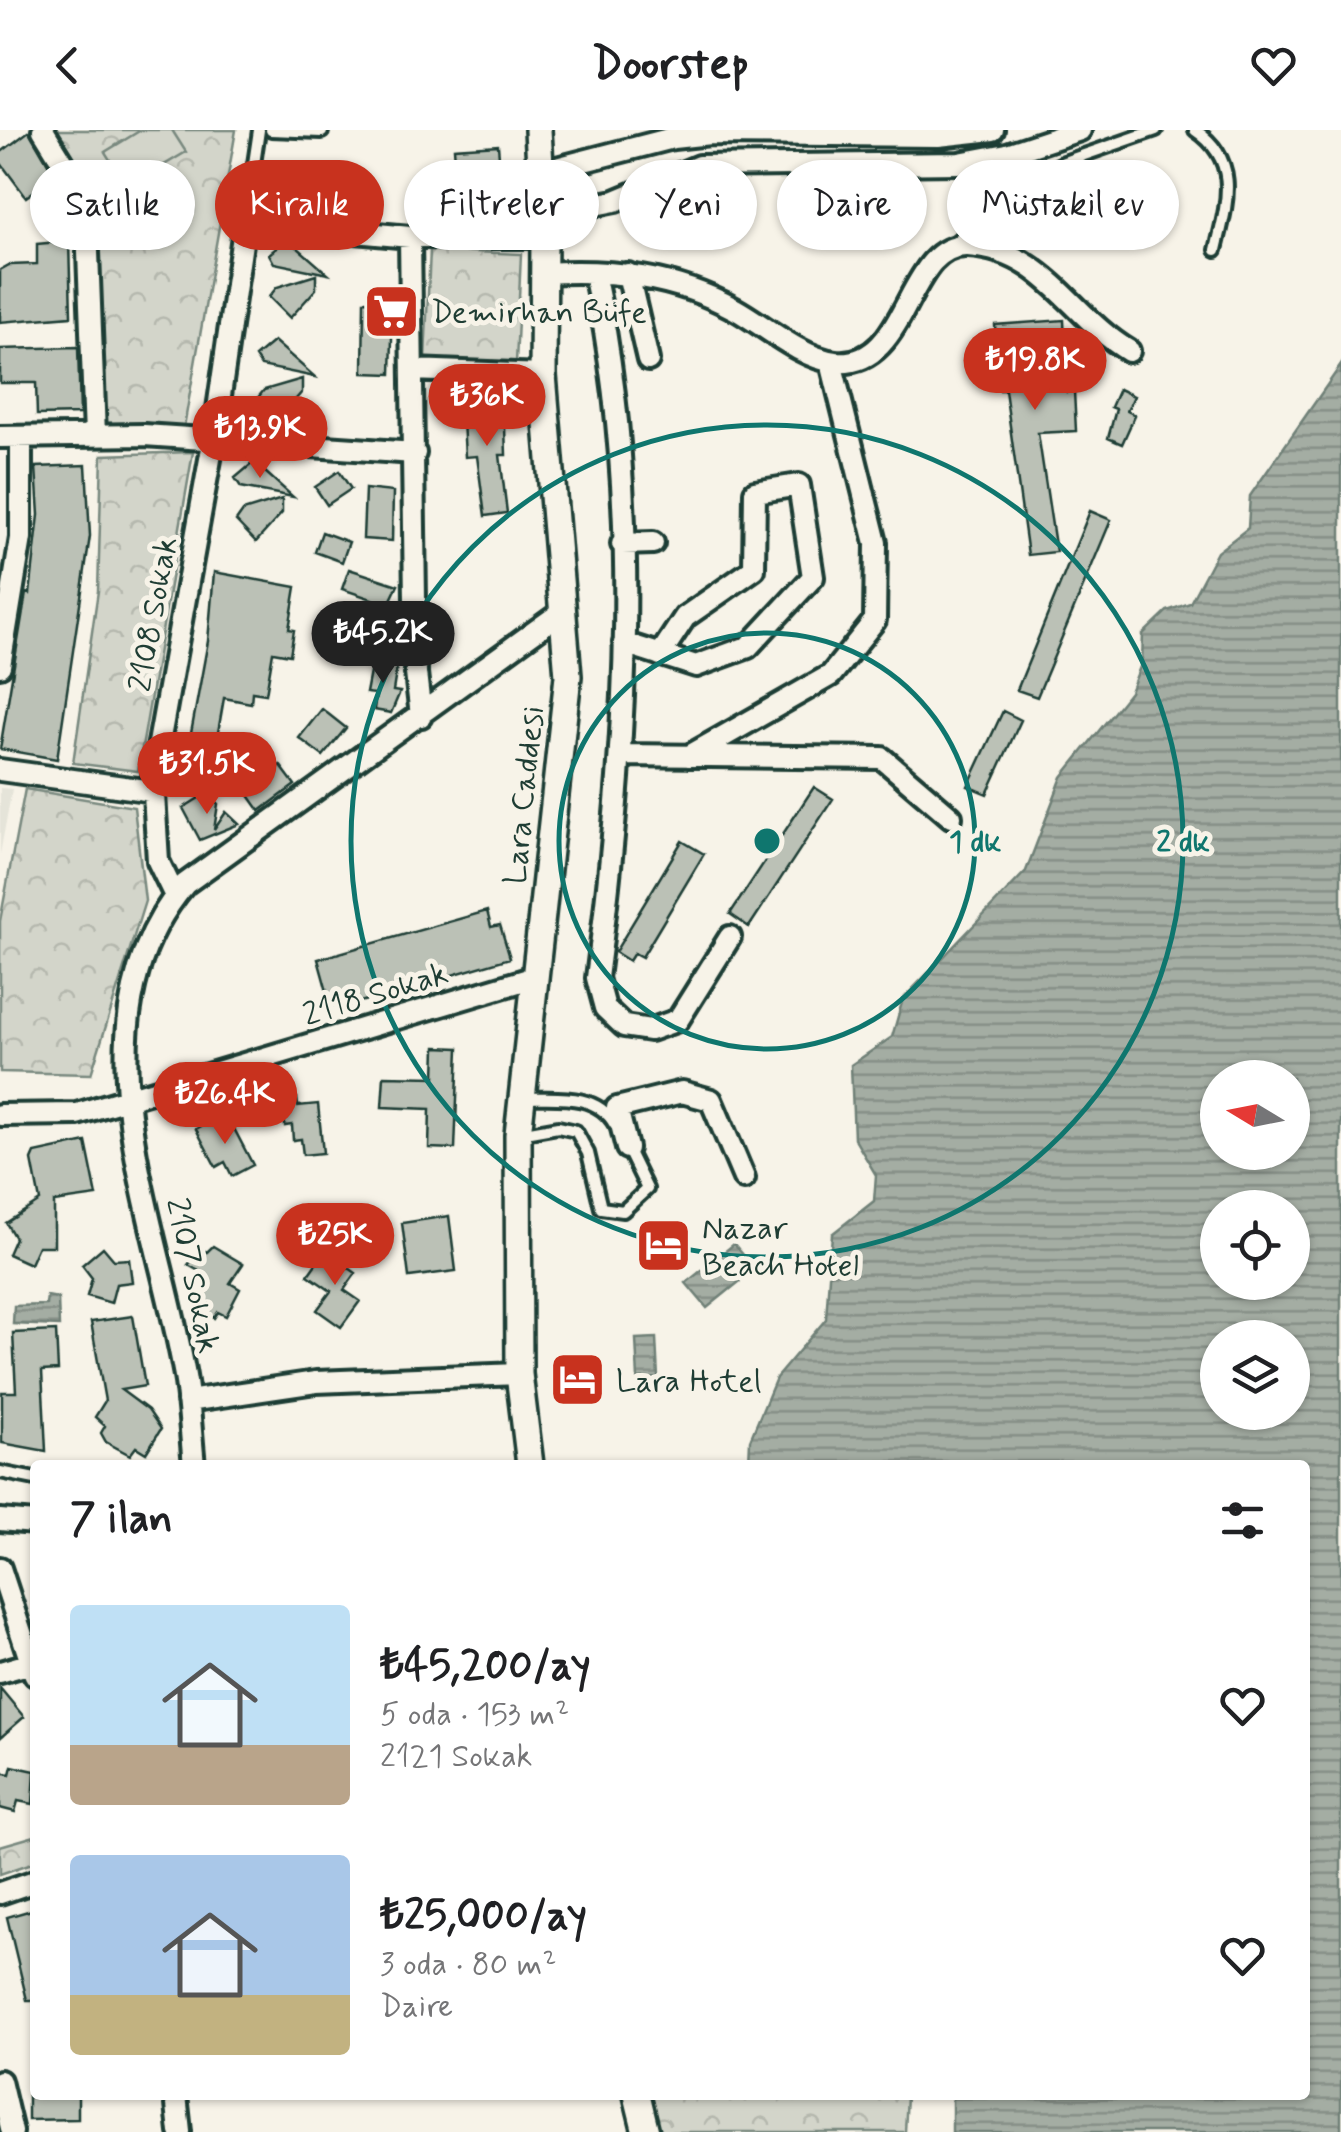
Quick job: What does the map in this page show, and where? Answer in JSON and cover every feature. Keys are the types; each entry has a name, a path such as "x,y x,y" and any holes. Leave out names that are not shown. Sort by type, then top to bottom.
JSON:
{"street":[{"path":"44,130 86,200 95,435"},
{"name":"Lara Caddesi","path":"538,130 541,160"},
{"path":"576,160 636,139 710,134 920,136 993,130"},
{"path":"599,207 699,166 736,162 959,163 1007,154 1080,130"},
{"path":"544,273 628,274 681,284 831,362 852,362 871,355 889,335 931,264 946,250 967,245 1047,275 1100,334 1129,351"},
{"name":"2108 Sokak","path":"175,896 158,861 153,791 214,438 241,250"},
{"path":"410,250 416,673 421,716"},
{"name":"Lara Caddesi","path":"529,1460 519,1374 518,1134 568,676 543,375 544,250"},
{"path":"594,272 614,363 624,644 623,755 597,978 605,1008 624,1026 650,1030 678,1020 730,937"},
{"path":"628,274 648,360"},
{"path":"689,756 830,675 875,620 876,543 831,362"},
{"path":"412,370 543,375"},
{"path":"0,666 20,538 11,437 214,438 415,453"},
{"path":"624,644 660,655 696,666 748,647 813,577 799,486 756,492 754,569 684,617 660,655"},
{"path":"622,544 652,543"},
{"path":"127,1098 130,1008 148,950 175,896 563,611"},
{"path":"623,755 882,758 951,817"},
{"path":"0,770 153,791"},
{"name":"2118 Sokak","path":"0,1116 76,1114 535,977"},
{"path":"627,1148 617,1108 682,1092 711,1100 744,1178"},
{"name":"2107 Sokak","path":"127,1098 188,1401 194,1460"},
{"path":"188,1401 316,1382 519,1374"},
{"path":"0,1520 30,1522"},
{"path":"0,1568 30,1654"},
{"path":"0,1672 30,1667"},
{"path":"0,1893 30,1883"},
{"path":"0,2081 12,2132"},
{"path":"177,2100 180,2132"},
{"path":"638,2100 646,2132"}],"lane":[{"path":"254,160 258,130"},
{"path":"271,130 322,132"},
{"path":"946,250 1018,186 1064,162 1156,130"},
{"path":"1195,130 1212,141 1230,182 1216,250"},
{"path":"518,1134 558,1127 576,1131 588,1153 601,1208 622,1210 647,1189 606,1110 578,1098 521,1098"},
{"path":"0,1472 30,1478"}],"shaded area":[{"path":"1341,365 1341,2132 952,2132 952,2100 1310,2100 1310,1460 749,1460 750,1440 776,1378 826,1319 832,1234 874,1201 876,1175 854,1138 851,1065 892,1037 903,999 1026,871 1062,777 1130,692 1142,662 1143,634 1167,611 1190,603 1217,552 1248,528 1250,496"},
{"path":"0,788 12,789 0,854"},
{"path":"734,1244 755,1269 707,1308 686,1283"},
{"path":"47,1296 58,1298 59,1326 13,1324 14,1306 46,1305"},
{"path":"656,1338 658,1378 638,1379 636,1339"}],"green space":[{"path":"53,130 236,130 231,160 215,160 215,250 184,427 106,425 96,250 195,250 195,160 71,160"},
{"path":"141,130 172,130 186,152 173,160 110,160 105,152"},
{"path":"430,250 521,254 516,363 425,359"},
{"path":"193,452 138,771 73,763 98,591 102,455"},
{"path":"25,789 134,807 145,901 91,1074 0,1072 0,921"},
{"path":"30,1837 30,1864 0,1874 0,1846"},
{"path":"649,2100 907,2100 905,2132 656,2132"}],"building":[{"path":"29,131 46,160 30,160 30,194 26,197 0,162 0,153"},
{"path":"498,145 499,160 455,160 454,148"},
{"path":"37,250 69,250 71,316 0,322 0,270 9,265 37,264"},
{"path":"274,250 300,250 328,274 274,263 269,254"},
{"path":"316,275 316,289 290,318 269,297 277,287"},
{"path":"364,301 393,302 391,374 363,373"},
{"path":"1064,320 1067,392 1074,391 1076,431 1038,433 1056,552 1028,555 1005,390 1000,390 995,325"},
{"path":"274,341 315,377 261,366 255,357"},
{"path":"78,347 80,414 37,415 36,383 0,383 0,349"},
{"path":"302,379 302,392 277,421 256,400 264,390"},
{"path":"1119,389 1134,396 1127,411 1135,415 1122,444 1108,438 1116,409 1111,407"},
{"path":"504,400 506,455 500,455 507,513 485,516 477,456 465,457 462,402"},
{"path":"254,462 293,497 241,487 235,478"},
{"path":"86,465 90,536 57,759 0,749 26,593 30,594 39,515 36,467"},
{"path":"339,471 351,489 327,505 315,487"},
{"path":"365,489 393,492 392,541 363,539"},
{"path":"282,499 282,513 256,542 236,521 243,511"},
{"path":"1090,511 1111,520 1037,697 1017,690"},
{"path":"322,532 349,542 342,562 315,552"},
{"path":"349,569 398,585 389,604 397,620 376,639 378,625 351,640 342,623 381,602 342,589"},
{"path":"214,572 296,587 289,629 294,630 290,655 273,652 266,694 252,692 251,703 224,698 217,738 230,741 226,764 215,762 214,772 185,766 208,641"},
{"path":"372,662 397,666 393,691 400,692 391,713 374,710 376,694 366,693"},
{"path":"322,709 346,728 323,756 299,738"},
{"path":"1003,711 1021,720 987,794 968,786"},
{"path":"264,757 273,770 280,765 295,785 260,811 243,787"},
{"path":"814,787 833,799 749,927 730,914"},
{"path":"207,793 218,804 214,830 226,812 239,824 200,840 183,808"},
{"path":"682,841 704,854 642,957 634,953 629,961 615,952"},
{"path":"487,911 491,927 500,925 510,958 340,1008 339,1004 331,1006 318,959"},
{"path":"436,1047 459,1048 455,1149 429,1148 430,1109 382,1107 384,1076 435,1077"},
{"path":"297,1098 298,1106 318,1104 323,1153 303,1155 301,1139 293,1140 292,1125 285,1126 282,1099"},
{"path":"212,1120 217,1127 230,1121 253,1165 232,1176 225,1162 216,1167 196,1129"},
{"path":"86,1142 97,1196 54,1202 54,1246 38,1246 30,1264 8,1254 15,1238 6,1223 40,1201 32,1160 35,1153"},
{"path":"449,1216 456,1271 409,1277 402,1223"},
{"path":"213,1246 243,1264 230,1283 240,1289 226,1316 218,1312 214,1318 195,1305 206,1290 206,1275 188,1265 201,1249 207,1252"},
{"path":"103,1247 114,1260 129,1259 132,1282 116,1284 111,1303 87,1296 92,1278 82,1265"},
{"path":"325,1251 356,1273 344,1290 360,1301 341,1327 317,1310 331,1291 308,1275"},
{"path":"133,1316 145,1386 121,1390 148,1410 161,1429 146,1453 136,1447 130,1455 106,1442 101,1433 105,1426 95,1417 105,1401 91,1322"},
{"path":"56,1331 58,1370 42,1371 46,1451 2,1443 2,1392 16,1392 13,1333"},
{"path":"0,1688 24,1717 0,1738"},
{"path":"12,1766 30,1770 30,1803 18,1801 15,1812 0,1808 0,1772 10,1774"},
{"path":"30,1910 30,2000 27,2000 7,1917"},
{"path":"28,2095 30,2100 78,2100 78,2119 28,2120"}],"place":[{"name":"Demirhan Büfe","path":"392,311"},
{"name":"Nazar Beach Hotel","path":"663,1245"},
{"name":"Lara Hotel","path":"577,1380"}]}
